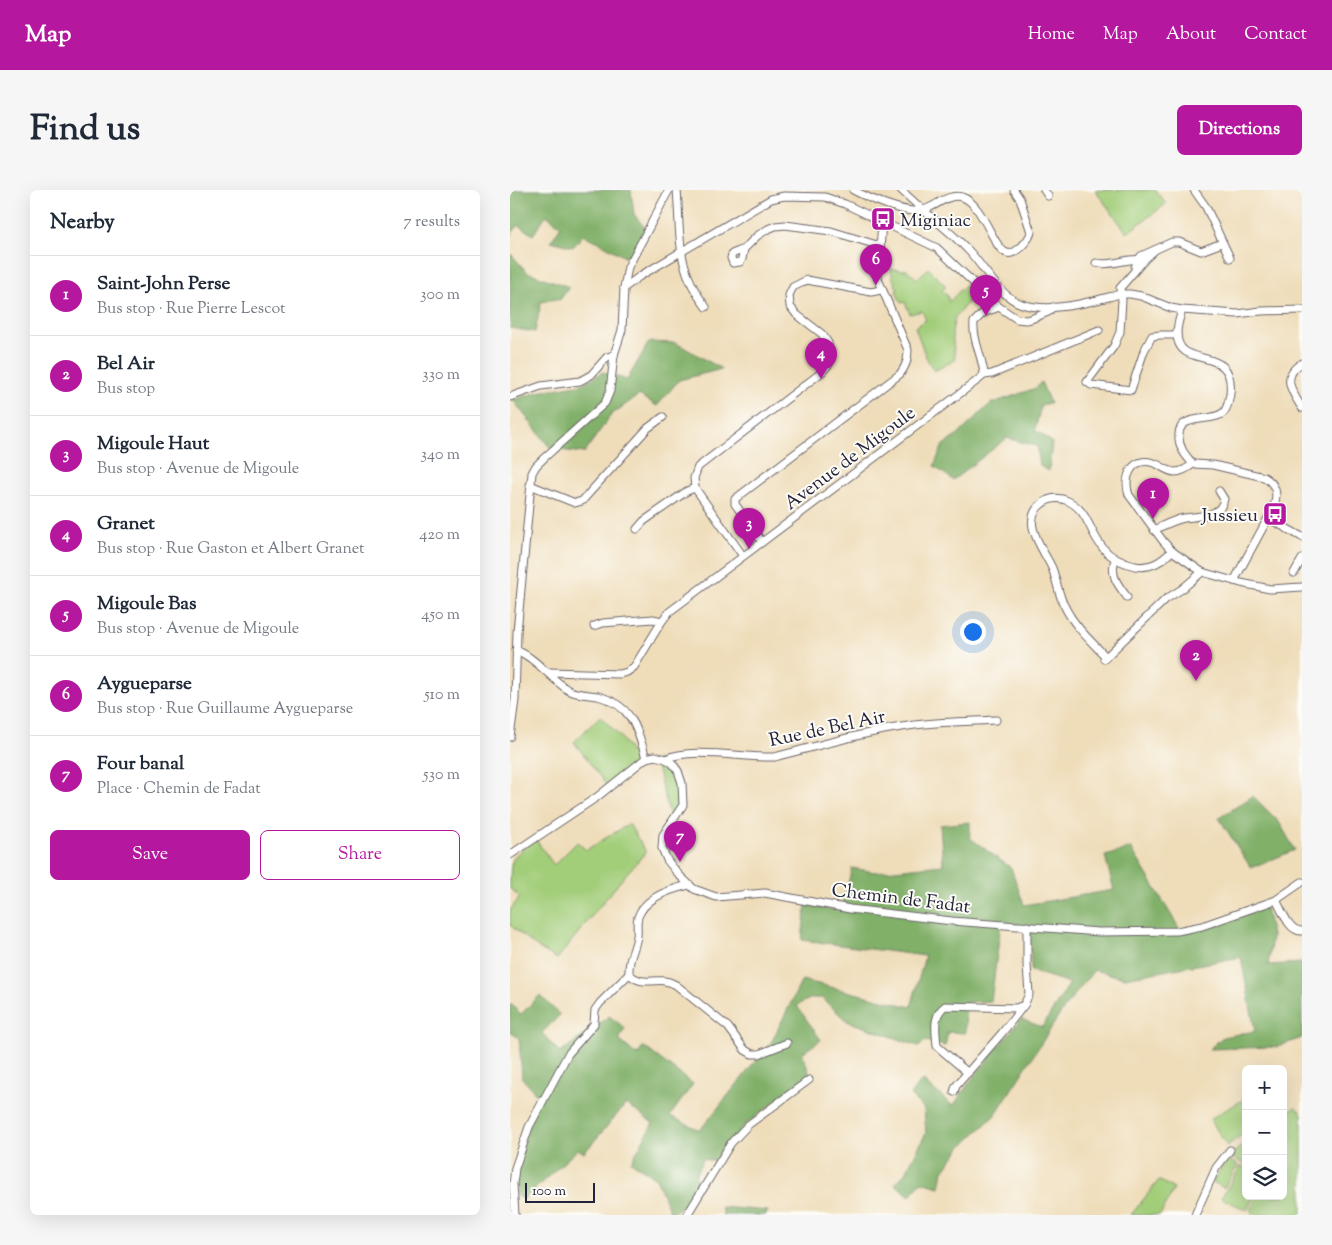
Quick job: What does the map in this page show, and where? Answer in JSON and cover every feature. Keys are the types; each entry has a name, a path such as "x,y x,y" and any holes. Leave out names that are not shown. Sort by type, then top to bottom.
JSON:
{"street":[{"path":"510,737 515,700 516,650 514,633 532,473 536,466 605,404 610,391 614,355 622,323 624,288 628,267 669,190"},
{"path":"677,190 681,252 692,289 706,307"},
{"path":"853,190 882,202 910,211 920,212 952,197 965,198 979,212 1000,248 1010,254 1024,244 1031,232 1020,199 1014,190"},
{"path":"901,190 965,246 1010,297 1024,305 1053,307 1074,305 1120,294 1130,294 1182,310 1237,314 1261,311 1302,310"},
{"path":"1194,190 1206,207 1230,258"},
{"path":"624,288 640,276 771,199 784,196 825,197 845,204 937,248 1000,307 1015,318 1026,320 1048,312 1053,307"},
{"path":"762,542 735,504 735,499 900,374 905,368 908,350 881,290 878,279 877,269 882,222"},
{"path":"744,249 757,236 768,229 785,225 831,231 880,246"},
{"path":"1178,335 1160,334 1152,336 1144,351 1131,390 1088,384 1088,378 1109,353 1120,332 1120,288 1145,254 1175,241 1201,252 1222,243"},
{"path":"1096,263 1104,265 1141,260"},
{"path":"626,275 640,276"},
{"path":"743,556 694,488 694,478 698,467 822,372 829,364 828,344 822,334 796,314 790,306 789,295 793,287 807,280 871,292 881,290"},
{"path":"1000,307 983,313 974,322 974,331 984,374 992,374 1099,330"},
{"path":"1182,310 1178,335 1181,347 1188,353 1223,365 1230,375 1231,384 1229,402 1224,412 1215,416 1192,420 1184,424 1179,431 1179,444 1184,454 1193,464"},
{"path":"510,397 541,386 580,381 591,375 607,358 614,355"},
{"path":"1302,363 1296,366 1290,375 1289,386 1302,408"},
{"name":"Avenue de Migoule","path":"548,672 620,674 627,672 634,667 669,612 984,374"},
{"path":"530,485 575,503 582,501 648,428 663,418"},
{"path":"1234,581 1274,506 1277,496 1271,481 1264,476 1213,465 1193,464 1184,470 1175,472 1154,463 1145,462 1136,465 1130,471 1126,486 1129,495 1154,530 1172,550 1202,572 1234,581 1270,588 1302,587"},
{"path":"637,529 687,491 694,488"},
{"path":"1154,530 1184,518 1204,516 1215,512 1223,504 1224,498 1219,491"},
{"path":"1172,550 1159,562 1149,566 1128,564 1115,559 1104,549 1096,539 1085,515 1075,504 1063,499 1053,498 1038,507 1033,516 1035,537 1052,568 1065,608 1104,658 1166,599 1182,589 1202,572"},
{"path":"1268,518 1302,537"},
{"path":"1115,559 1113,572 1115,580 1127,597"},
{"path":"1294,573 1302,559"},
{"path":"594,626 603,623 654,619 662,621"},
{"path":"516,650 548,672 563,686 578,694 614,701 624,710 639,732 646,758"},
{"path":"562,673 563,686"},
{"name":"Rue de Bel Air","path":"666,759 672,755 687,753 759,758 775,757 877,731 912,725 945,721 996,720"},
{"path":"510,854 597,797 646,758 655,756 666,759"},
{"name":"Chemin de Fadat","path":"666,759 678,771 682,784 683,805 663,835 662,848 667,860 689,885 716,897 765,893 850,909 952,921 1099,932 1177,931 1202,926 1276,900 1302,882"},
{"path":"689,885 662,894 642,909 637,919 637,937 628,963 629,974 635,980 642,982 667,980 676,985 728,1027 745,1050 752,1054 760,1054 788,1043"},
{"path":"1276,900 1292,928 1298,931 1302,930"},
{"path":"954,1092 956,1086 1024,1006 1029,994 1026,965 1027,926"},
{"path":"515,1215 513,1184 515,1168 529,1128 568,1054 594,1024 596,1010 600,1003 629,974"},
{"path":"968,1073 936,1046 935,1018 939,1011 945,1006 1016,1008 1024,1006"},
{"path":"687,1215 731,1143 748,1125 809,1080"},
{"path":"1195,1215 1216,1168 1230,1150"}],"green space":[{"path":"510,190 631,190 634,214 645,228 628,259 583,235 573,247 551,241 561,226 546,215 533,235 518,225 510,236"},
{"path":"1095,190 1155,190 1166,204 1127,233"},
{"path":"510,253 527,272 569,287 560,300 541,302 535,332 510,328"},
{"path":"928,268 946,286 942,291 947,295 949,302 969,281 979,290 955,317 952,332 955,360 934,371 926,357 915,327 926,320 922,311 910,314 905,302 901,303 891,269 907,270 917,279"},
{"path":"649,342 676,343 722,369 679,380 657,406 639,395 611,415 584,453 551,449 513,400 538,392 582,384 603,372 627,380"},
{"path":"1041,382 1050,403 1041,405 1035,430 1052,442 1049,471 1040,466 1037,446 1007,438 953,480 934,466 943,445 958,435 990,404 1036,388"},
{"path":"600,716 620,736 637,761 608,787 574,742"},
{"path":"655,759 668,765 678,782 680,804 670,818"},
{"path":"1253,796 1279,822 1295,850 1251,868 1219,818"},
{"path":"970,822 970,838 1011,868 1024,905 1114,890 1105,856 1131,848 1182,933 1266,908 1272,936 1268,965 1302,963 1302,1038 1276,1047 1209,1049 1223,1037 1255,1031 1241,957 1125,978 1094,970 1064,1008 995,1115 961,1147 943,1171 940,1187 921,1182 910,1196 895,1184 906,1172 926,1133 924,1109 910,1095 922,1080 953,1106 971,1080 1021,1019 1042,1027 1070,983 1031,971 1030,925 1001,923 991,1001 966,1002 965,1033 948,1032 945,1046 926,1041 918,1046 847,1021 822,998 812,998 797,1006 821,1040 802,1053 810,1074 744,1126 714,1161 703,1159 695,1176 703,1183 688,1202 671,1214 656,1178 631,1162 653,1123 626,1104 584,1153 578,1149 524,1199 517,1196 520,1158 538,1096 522,1078 519,1038 510,1032 510,1003 521,1014 540,995 560,1015 542,1033 560,1053 609,1016 625,1028 619,1040 638,1056 643,1046 693,1084 670,1116 700,1130 772,1041 802,980 911,1007 925,956 802,940 806,905 841,911 852,868 875,872 943,865 940,825"},
{"path":"629,824 646,852 557,959 534,945 510,925 510,910 520,897 510,889 511,864 521,850 536,840 554,865 577,842 586,850"},
{"path":"1242,1100 1242,1135 1227,1146 1210,1119"},
{"path":"1295,1107 1302,1113 1302,1215 1255,1215 1250,1210 1255,1200 1287,1200 1287,1113"},
{"path":"1242,1146 1242,1163 1229,1156"},
{"path":"1227,1159 1238,1165 1224,1188 1213,1182"},
{"path":"1242,1166 1242,1200 1252,1200 1247,1210 1221,1198"},
{"path":"1159,1180 1174,1189 1160,1215 1131,1215"},
{"path":"721,1207 768,1211 766,1215 723,1215"}],"place":[{"name":"Miginiac","path":"883,219"},
{"name":"Aygueparse","path":"876,285"},
{"name":"Migoule Bas","path":"986,316"},
{"name":"Granet","path":"821,379"},
{"name":"Jussieu","path":"1275,514"},
{"name":"Saint-John Perse","path":"1153,519"},
{"name":"Migoule Haut","path":"749,549"},
{"name":"Bel Air","path":"1196,681"},
{"name":"Four banal","path":"680,862"}]}
